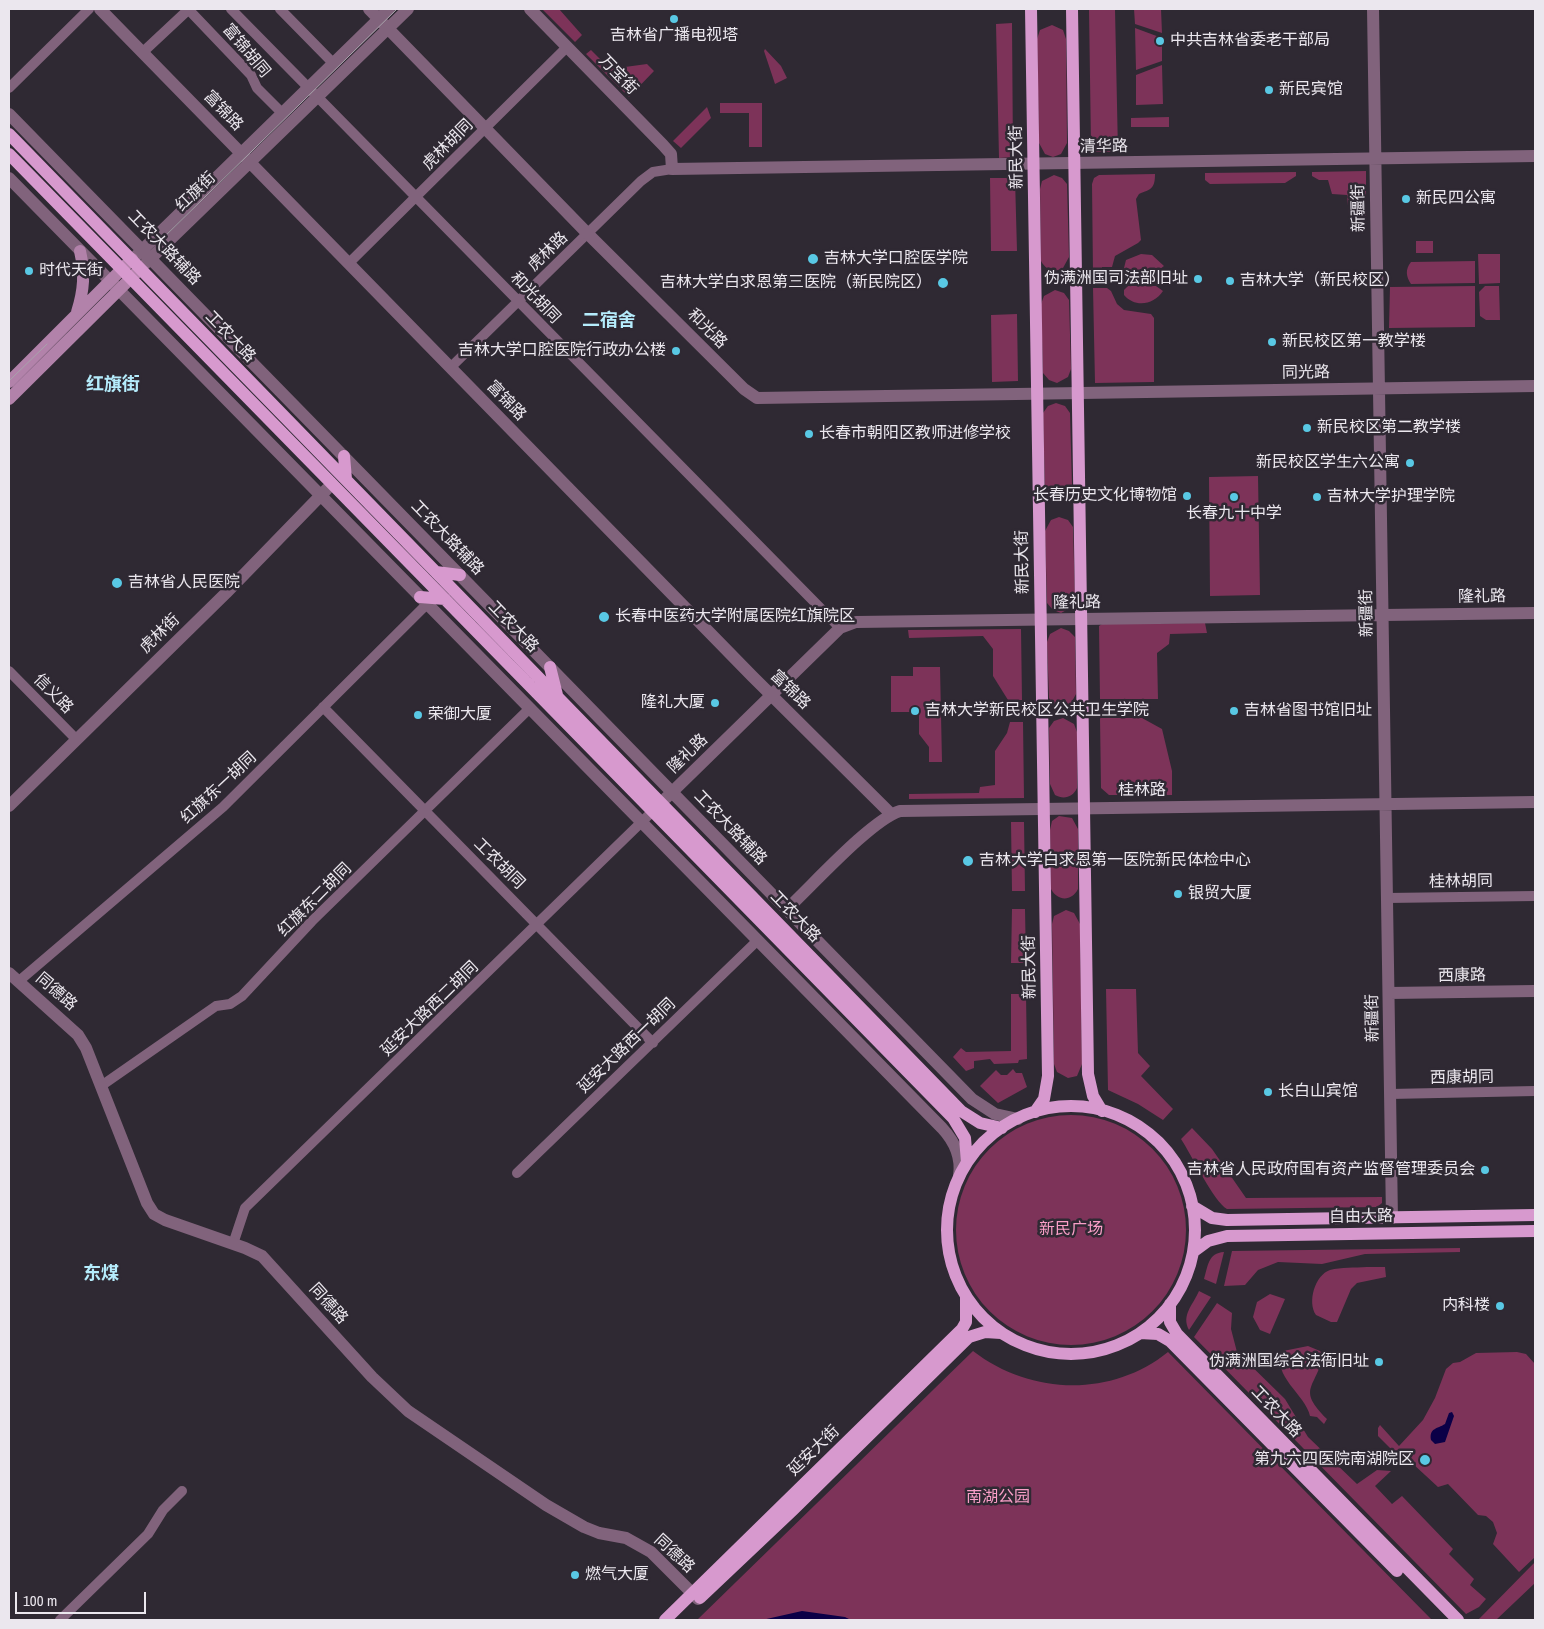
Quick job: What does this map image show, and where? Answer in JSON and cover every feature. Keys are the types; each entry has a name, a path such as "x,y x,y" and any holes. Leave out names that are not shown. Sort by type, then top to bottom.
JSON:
{"main road":[{"name":"新民大街","path":"1030,9 1048,1076 1044,1099 1036,1112"},
{"path":"1072,9 1088,1074 1093,1096 1102,1111"},
{"name":"工农大路","path":"9,134 556,695 657,807 953,1118 965,1138 967,1162"},
{"name":"工农大路","path":"9,154 445,599 657,807 961,1111 980,1123 1002,1128"},
{"path":"76,315 83,292 85,277 80,251"},
{"name":"红旗街","path":"9,399 136,264"},
{"name":"红旗街","path":"9,382 76,315 115,285"},
{"path":"344,456 346,479"},
{"path":"436,572 460,575"},
{"path":"424,600 445,599"},
{"path":"550,667 556,695"},
{"path":"1066,1107 1102,1111 1131,1123 1163,1148 1179,1170 1192,1206 1195,1236 1193,1252 1185,1279 1170,1304 1157,1320 1140,1333 1112,1347 1073,1354 1034,1348 1001,1333 978,1313 966,1296 952,1267 947,1241 950,1201 959,1176 967,1162 982,1144 1018,1118 1036,1112 1066,1107"},
{"name":"自由大路","path":"1192,1206 1212,1218 1227,1220 1535,1215"},
{"name":"自由大路","path":"1193,1252 1208,1241 1227,1236 1535,1231"},
{"name":"延安大街","path":"676,1620 696,1596 962,1329 966,1322 966,1296"},
{"name":"工农大路","path":"1170,1304 1170,1322 1177,1334 1458,1620"},
{"name":"延安大街","path":"665,1620 696,1596 793,1510 969,1337 985,1332 1001,1333"},
{"name":"工农大路","path":"1140,1333 1158,1334 1170,1341 1446,1620"}],"street":[{"path":"9,88 89,9"},
{"name":"富锦路","path":"100,9 772,696 891,814"},
{"path":"143,52 188,9"},
{"name":"富锦胡同","path":"188,9 251,76 257,88 282,113"},
{"name":"和光胡同","path":"231,9 840,628"},
{"path":"280,9 333,63"},
{"name":"和光路","path":"369,9 588,234 738,382 757,398 1078,394"},
{"name":"红旗街","path":"136,264 241,153 389,9"},
{"name":"红旗街","path":"146,254 250,163 408,9"},
{"name":"万宝街","path":"530,9 668,150 671,154 672,169"},
{"name":"新疆街","path":"1372,9 1392,1218"},
{"name":"虎林胡同","path":"349,263 567,46"},
{"name":"工农大路辅路","path":"9,114 972,1099 995,1114 1018,1118"},
{"name":"清华路","path":"672,169 1535,156"},
{"name":"虎林路","path":"451,368 653,172 672,169"},
{"path":"10,181 115,285 950,1136 958,1152 959,1176"},
{"name":"同光路","path":"1078,394 1535,386"},
{"name":"虎林街","path":"9,806 226,593 333,484"},
{"name":"红旗东一胡同","path":"14,977 222,807 324,707 424,600"},
{"name":"隆礼路","path":"657,807 840,628 856,622 1535,613"},
{"name":"信义路","path":"9,671 76,739"},
{"name":"工农胡同","path":"324,707 652,1043"},
{"name":"红旗东二胡同","path":"101,1086 216,1006 230,1004 242,996 312,920 530,708"},
{"name":"桂林路","path":"787,910 873,827 891,814 915,810 1535,802"},
{"name":"延安大路西二胡同","path":"233,1244 245,1208 538,925 657,807"},
{"name":"桂林胡同","path":"1387,898 1535,896"},
{"name":"延安大路西一胡同","path":"517,1173 758,940"},
{"name":"同德路","path":"14,977 78,1035 154,1214 165,1220 262,1256 372,1377 408,1411 546,1505 584,1527 599,1533 626,1538 644,1547 696,1596"},
{"name":"西康路","path":"1389,993 1535,991"},
{"name":"西康胡同","path":"1390,1094 1535,1091"},
{"path":"60,1620 148,1534 163,1510 182,1491"}],"green space":[{"path":"542,9 559,9 582,35 575,42"},
{"path":"1089,9 1115,9 1118,152 1094,152 1091,146"},
{"path":"1134,9 1161,9 1162,33 1135,24"},
{"path":"1012,23 1013,157 999,158 996,24"},
{"path":"1052,25 1063,30 1066,39 1067,143 1061,154 1053,157 1045,154 1039,143 1037,39 1040,30"},
{"path":"1135,28 1162,38 1162,61 1136,70"},
{"path":"765,49 781,66 787,78 775,84 764,51"},
{"path":"591,50 610,69 647,64 654,71 629,97 586,54"},
{"path":"1162,65 1163,104 1136,105 1136,75"},
{"path":"720,103 762,103 762,147 749,147 749,113 720,113"},
{"path":"707,107 711,118 681,148 673,141"},
{"path":"1169,117 1169,127 1131,127 1131,118"},
{"path":"1366,171 1366,216 1349,216 1347,195 1332,194 1328,180 1319,180 1312,176 1312,172"},
{"path":"1296,172 1296,176 1285,183 1210,184 1205,180 1205,173"},
{"path":"1155,174 1152,188 1139,194 1136,199 1141,240 1115,256 1112,267 1102,267 1102,274 1093,274 1092,184 1094,178 1099,175"},
{"path":"1054,175 1062,178 1067,184 1069,257 1060,270 1048,268 1041,261 1040,189 1042,181"},
{"path":"990,178 1015,178 1017,251 991,251"},
{"path":"1416,241 1433,241 1433,253 1416,253"},
{"path":"1141,254 1152,255 1164,266 1156,272 1127,271 1124,268 1126,260"},
{"path":"1478,254 1500,254 1500,283 1479,284"},
{"path":"1475,261 1475,283 1411,284 1407,276 1407,270 1411,262"},
{"path":"1128,286 1156,286 1163,291 1150,302 1139,303 1133,302 1124,295 1124,290"},
{"path":"1475,286 1475,327 1389,328 1390,287"},
{"path":"1485,286 1499,286 1500,320 1486,320 1480,316 1479,292"},
{"path":"1093,288 1107,288 1111,291 1117,304 1124,310 1151,314 1154,318 1154,382 1095,383"},
{"path":"1055,290 1064,293 1069,300 1071,369 1068,377 1057,383 1049,380 1043,373 1041,304 1044,296"},
{"path":"1017,314 1018,381 992,382 991,315"},
{"path":"1056,403 1065,406 1070,413 1072,485 1063,498 1054,498 1045,489 1043,413 1048,406"},
{"path":"1258,476 1260,595 1210,596 1209,477"},
{"path":"1059,517 1068,520 1073,527 1075,599 1072,607 1061,613 1053,610 1047,603 1045,531 1051,520"},
{"path":"1205,623 1207,633 1170,634 1169,644 1157,653 1158,699 1100,699 1099,626 1102,624"},
{"path":"1061,628 1069,631 1075,637 1076,694 1067,707 1053,704 1049,698 1047,642 1050,634"},
{"path":"1021,629 1022,700 1008,700 993,676 993,649 983,636 909,638 908,630"},
{"path":"913,667 940,667 942,762 929,762 929,747 919,734 919,714 913,712 891,712 891,676 913,676"},
{"path":"1063,718 1074,724 1077,732 1077,788 1071,795 1058,797 1055,795 1050,784 1049,728 1054,721"},
{"path":"1100,718 1142,718 1162,729 1172,771 1172,795 1109,795 1101,788"},
{"path":"1010,722 1023,722 1024,798 909,799 909,794 979,793 980,787 995,785 995,751 1007,733"},
{"path":"1059,816 1072,818 1078,829 1078,889 1069,898 1057,896 1051,889 1050,830 1052,821"},
{"path":"1011,822 1024,822 1025,891 1012,891"},
{"path":"1012,909 1025,909 1026,963 1011,963"},
{"path":"1066,910 1074,913 1080,924 1082,1064 1077,1076 1068,1078 1057,1072 1054,1064 1052,924 1054,916"},
{"path":"1106,989 1136,989 1138,1053 1150,1066 1141,1076 1173,1109 1163,1120 1138,1104 1108,1090"},
{"path":"1011,994 1026,994 1027,1059 1019,1060 1018,1063 994,1064 990,1059 974,1061 974,1068 966,1071 953,1057 961,1048 966,1052 1011,1051"},
{"path":"1013,1069 1016,1073 1022,1073 1027,1087 998,1103 980,1086 996,1070 1001,1075 1007,1075"},
{"name":"新民广场","path":"1071,1115 1093,1117 1115,1124 1135,1134 1160,1157 1167,1166 1181,1197 1186,1230 1184,1252 1177,1274 1167,1294 1144,1319 1135,1326 1104,1340 1071,1345 1049,1343 1027,1336 1007,1326 982,1303 975,1294 961,1263 956,1230 958,1208 965,1186 975,1166 998,1141 1007,1134 1038,1120"},
{"path":"1192,1128 1212,1149 1246,1198 1382,1197 1382,1203 1377,1207 1227,1209 1209,1188 1181,1139"},
{"path":"1460,1248 1460,1252 1365,1254 1322,1264 1278,1262 1258,1270 1245,1285 1224,1286 1232,1251"},
{"path":"1224,1252 1216,1284 1204,1279 1212,1258"},
{"path":"1385,1267 1386,1277 1357,1283 1351,1289 1337,1322 1331,1322 1316,1315 1312,1303 1314,1290 1320,1277 1330,1270 1339,1268"},
{"path":"1199,1291 1211,1297 1189,1330 1186,1320 1187,1315"},
{"path":"1270,1294 1285,1299 1270,1334 1260,1330 1253,1317 1257,1302"},
{"path":"1217,1303 1232,1313 1231,1329 1237,1352 1285,1399 1308,1437 1357,1484 1377,1470 1391,1471 1375,1486 1392,1504 1402,1496 1453,1549 1449,1554 1474,1579 1470,1585 1486,1599 1479,1607 1466,1614 1194,1337"},
{"path":"1308,1346 1320,1351 1323,1355 1310,1394 1312,1401 1327,1419 1324,1424 1317,1417 1310,1416 1307,1408 1290,1385 1281,1368 1280,1360 1283,1351"},
{"name":"南湖公园","path":"973,1351 995,1366 1020,1376 1045,1383 1070,1385 1096,1384 1122,1377 1146,1367 1168,1352 1432,1620 697,1620"},
{"path":"1517,1352 1526,1354 1535,1364 1535,1560 1534,1558 1519,1572 1493,1544 1497,1533 1493,1522 1486,1516 1478,1515 1448,1484 1438,1487 1399,1451 1396,1454 1378,1436 1380,1425 1399,1446 1423,1420 1435,1398 1446,1369 1453,1363 1460,1362 1476,1353"},
{"path":"1535,1562 1535,1583 1496,1620 1478,1620"}],"shaded area":[{"path":"1452,1412 1454,1416 1445,1442 1435,1444 1431,1440 1431,1433 1434,1429 1445,1424 1449,1413"},
{"path":"802,1611 845,1617 851,1620 762,1620"}],"tram line":[{"path":"157,244 397,9"},
{"path":"9,381 47,344"}],"place":[{"name":"吉林省广播电视塔","path":"674,19"},
{"name":"中共吉林省委老干部局","path":"1160,41"},
{"name":"新民宾馆","path":"1269,90"},
{"name":"新民四公寓","path":"1406,199"},
{"name":"吉林大学口腔医学院","path":"813,259"},
{"name":"时代天街","path":"29,271"},
{"name":"伪满洲国司法部旧址","path":"1198,279"},
{"name":"吉林大学（新民校区）","path":"1230,281"},
{"name":"吉林大学白求恩第三医院（新民院区）","path":"943,283"},
{"name":"新民校区第一教学楼","path":"1272,342"},
{"name":"吉林大学口腔医院行政办公楼","path":"676,351"},
{"name":"新民校区第二教学楼","path":"1307,428"},
{"name":"长春市朝阳区教师进修学校","path":"809,434"},
{"name":"新民校区学生六公寓","path":"1410,463"},
{"name":"长春历史文化博物馆","path":"1187,496"},
{"name":"长春九十中学","path":"1234,497"},
{"name":"吉林大学护理学院","path":"1317,497"},
{"name":"吉林省人民医院","path":"117,583"},
{"name":"长春中医药大学附属医院红旗院区","path":"604,617"},
{"name":"隆礼大厦","path":"715,703"},
{"name":"吉林大学新民校区公共卫生学院","path":"915,711"},
{"name":"吉林省图书馆旧址","path":"1234,711"},
{"name":"荣御大厦","path":"418,715"},
{"name":"吉林大学白求恩第一医院新民体检中心","path":"968,861"},
{"name":"银贸大厦","path":"1178,894"},
{"name":"长白山宾馆","path":"1268,1092"},
{"name":"吉林省人民政府国有资产监督管理委员会","path":"1485,1170"},
{"name":"内科楼","path":"1500,1306"},
{"name":"伪满洲国综合法衙旧址","path":"1379,1362"},
{"name":"第九六四医院南湖院区","path":"1425,1460"},
{"name":"燃气大厦","path":"575,1575"}],"district":[{"name":"二宿舍","path":"609,321"},
{"name":"红旗街","path":"113,385"},
{"name":"东煤","path":"101,1274"}]}
